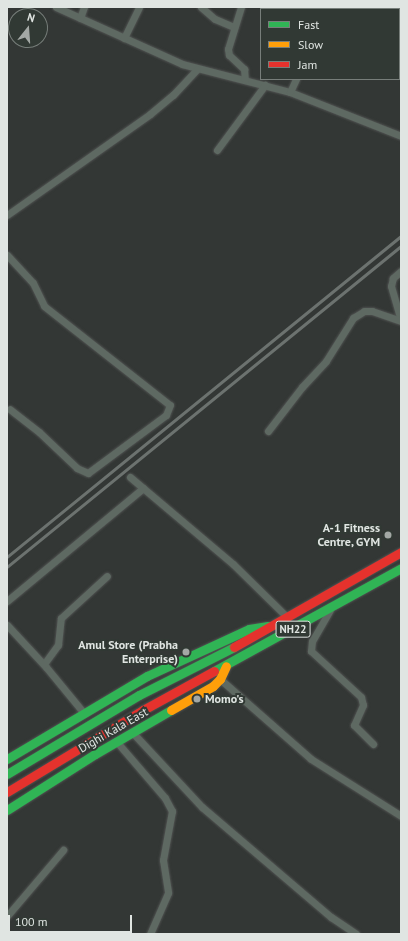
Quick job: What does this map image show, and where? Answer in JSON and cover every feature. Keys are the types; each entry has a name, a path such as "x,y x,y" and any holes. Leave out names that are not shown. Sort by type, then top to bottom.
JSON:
{"main road":[{"name":"NH22","path":"7,774 139,695 224,653 401,552"},
{"name":"NH22","path":"7,792 143,710 226,666 401,568"},
{"path":"7,759 147,676 249,628 271,626"},
{"name":"Dighi Kala East","path":"7,810 116,741 213,686 220,679 226,666"}],"street":[{"path":"56,7 124,38 197,68 290,92 401,136"},
{"path":"80,18 84,7"},
{"path":"124,38 139,7"},
{"path":"201,7 214,19 234,27"},
{"path":"241,7 228,49 229,55 244,69 245,80"},
{"path":"7,215 150,114 173,96 197,68"},
{"path":"290,92 296,80"},
{"path":"218,150 265,85"},
{"path":"7,255 33,283 44,306 170,405 166,415 88,473 77,468 39,432 10,409"},
{"path":"401,271 393,278 391,286 401,321"},
{"path":"268,431 302,387 326,361 353,318 364,311 372,311 401,321"},
{"path":"130,477 233,564 288,616"},
{"path":"7,601 143,488"},
{"path":"44,664 58,645 60,618 107,576"},
{"path":"331,608 312,641 311,651 361,697 363,705 354,725 373,744"},
{"path":"7,625 44,664 84,712"},
{"path":"220,679 311,759 401,816"},
{"path":"132,732 202,807 331,917 356,934"},
{"path":"116,741 165,798 172,811 163,860 168,892 150,934"},
{"path":"7,916 63,850"}],"railway":[{"path":"7,557 401,236"},
{"path":"7,567 401,246"}],"traffic: fast":[{"path":"214,671 401,568"},
{"path":"7,759 147,676 249,629 268,626"},
{"path":"7,774 139,695 234,647"},
{"path":"7,810 95,754 171,710"}],"traffic: slow":[{"path":"171,710 213,686 220,679 226,666"}],"traffic: jam":[{"path":"234,647 401,552"},
{"path":"7,792 143,710 214,671"}],"place":[{"name":"A-1 Fitness Centre, GYM","path":"388,535"},
{"name":"Amul Store (Prabha Enterprise)","path":"186,652"},
{"name":"Momo's","path":"197,699"}]}
